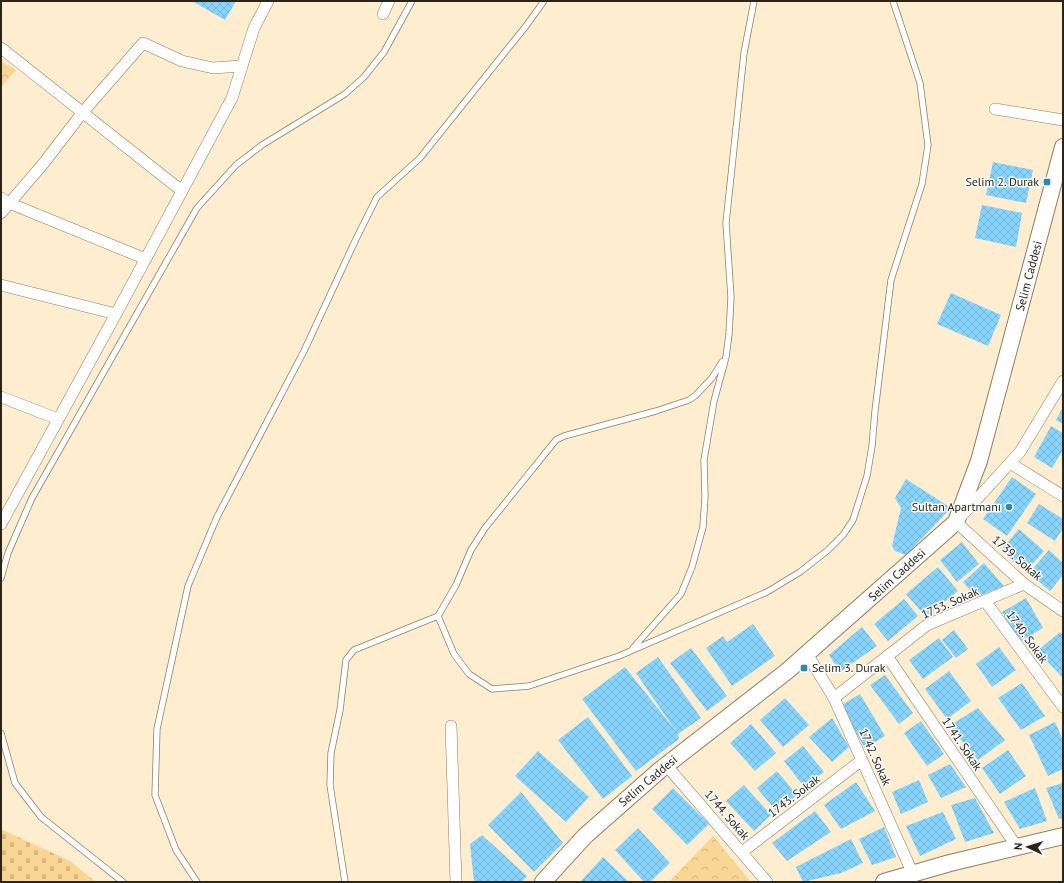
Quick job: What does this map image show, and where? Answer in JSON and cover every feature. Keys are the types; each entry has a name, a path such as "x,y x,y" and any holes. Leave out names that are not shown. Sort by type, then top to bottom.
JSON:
{"main road":[{"name":"Selim Caddesi","path":"543,882 585,836 666,765 807,654 956,522 979,462 1063,147"},
{"path":"884,882 1063,836"}],"street":[{"path":"2,520 146,259 232,98 254,28 268,1"},
{"path":"383,14 389,1"},
{"path":"1,213 5,201 143,43 182,61 213,68 241,66"},
{"path":"1,48 182,191"},
{"path":"995,110 1063,120"},
{"path":"5,201 146,259"},
{"path":"1,285 116,314"},
{"path":"956,522 1020,452 1063,381"},
{"path":"1,397 58,419"},
{"path":"1010,464 1063,496"},
{"name":"1739. Sokak","path":"956,522 1024,584 1063,610"},
{"name":"1753. Sokak","path":"834,698 927,625 1024,584"},
{"name":"1740. Sokak","path":"985,601 1063,707"},
{"name":"1742. Sokak","path":"807,654 834,698 913,874"},
{"name":"1741. Sokak","path":"887,656 1017,847"},
{"path":"451,726 456,882"},
{"name":"1743. Sokak","path":"742,852 862,760"},
{"name":"1744. Sokak","path":"666,765 767,882"}],"lane":[{"path":"1,578 8,553 32,498 197,208 236,165 262,144 345,94 364,77 384,52 412,1"},
{"path":"197,882 176,850 155,795 157,730 188,586 217,517 304,350 377,198 420,158 526,26 544,1"},
{"path":"631,651 681,594 692,567 703,527 705,497 704,460 714,401 726,357 732,297 726,223 744,53 754,1"},
{"path":"438,616 454,654 469,674 492,688 530,686 619,656 767,592 800,572 828,550 843,535 853,520 867,476 872,446 891,280 922,184 928,145 920,83 893,1"},
{"path":"345,882 330,785 331,753 340,710 346,660 354,650 438,616 456,585 471,550 485,528 556,440 564,436 689,400 696,395 712,378 726,357"},
{"path":"1,733 15,783 41,817 123,882"}],"green space":[{"path":"1,61 16,70 1,87"},
{"path":"1,829 70,861 96,882 1,882"},
{"path":"713,836 751,882 669,882"}],"building":[{"path":"192,1 236,1 225,20"},
{"path":"993,162 1033,170 1026,203 986,195"},
{"path":"982,205 1022,213 1016,247 975,238"},
{"path":"951,293 1001,315 988,346 937,324"},
{"path":"1063,407 1063,424 1056,420"},
{"path":"1051,426 1063,433 1063,450 1052,468 1034,457"},
{"name":"Sultan Apartmanı","path":"1012,477 1036,494 1007,536 983,519"},
{"path":"906,479 951,508 906,555 895,551 892,546 901,508 895,498"},
{"path":"1039,504 1063,519 1063,528 1055,541 1027,523"},
{"path":"1019,529 1044,551 1026,572 1001,550"},
{"path":"962,542 979,564 957,582 940,560"},
{"path":"1049,550 1063,563 1063,575 1050,591 1029,573"},
{"path":"984,563 1004,586 976,597 963,582"},
{"path":"938,567 958,591 926,617 906,594"},
{"path":"1026,598 1043,628 1019,642 1002,612"},
{"path":"904,599 918,616 888,641 874,624"},
{"path":"753,624 775,656 732,686 706,648 723,636 727,642"},
{"path":"862,627 877,646 840,672 829,655"},
{"path":"954,630 968,649 956,658 942,640"},
{"path":"1060,632 1063,635 1063,678 1037,651"},
{"path":"939,638 953,657 923,679 909,660"},
{"path":"999,647 1016,670 992,687 976,664"},
{"path":"691,648 727,696 707,711 670,663"},
{"path":"658,657 701,718 678,734 679,739 636,771 582,699 625,667 675,730 636,673"},
{"path":"949,671 971,701 947,719 925,689"},
{"path":"885,675 913,713 899,724 870,685"},
{"path":"1022,683 1045,716 1021,730 998,698"},
{"path":"860,694 885,736 865,748 840,706"},
{"path":"785,698 809,725 783,747 760,720"},
{"path":"978,708 1005,740 978,760 949,726"},
{"path":"588,717 632,776 603,799 558,740"},
{"path":"832,718 849,747 832,762 809,737"},
{"path":"921,721 944,754 927,766 904,733"},
{"path":"1055,722 1063,740 1063,769 1048,776 1029,735"},
{"path":"751,724 776,753 755,771 730,743"},
{"path":"803,746 824,772 804,787 784,761"},
{"path":"1008,750 1026,776 1000,794 982,768"},
{"path":"538,751 589,797 566,822 515,776"},
{"path":"950,764 966,787 941,798 928,775"},
{"path":"777,771 797,795 777,812 757,788"},
{"path":"919,780 928,802 901,814 892,792"},
{"path":"856,782 875,811 841,829 824,805"},
{"path":"1063,783 1063,818 1059,819 1046,788"},
{"path":"744,785 771,815 754,831 726,801"},
{"path":"673,788 709,824 687,845 652,809"},
{"path":"1035,788 1047,821 1020,829 1004,802"},
{"path":"521,792 563,843 534,872 488,825"},
{"path":"975,798 994,833 965,842 951,805"},
{"path":"815,811 831,832 787,861 772,843"},
{"path":"943,812 956,839 920,856 906,826"},
{"path":"884,827 896,857 872,865 859,839"},
{"path":"638,828 670,863 650,882 644,882 615,850"},
{"path":"482,835 527,876 522,882 474,882 470,844"},
{"path":"851,839 863,863 841,873 803,882 796,867"},
{"path":"603,857 629,882 580,882"}],"place":[{"name":"Selim 2. Durak","path":"1047,182"},
{"name":"Sultan Apartmanı","path":"1009,507"},
{"name":"Selim 3. Durak","path":"804,668"}]}
